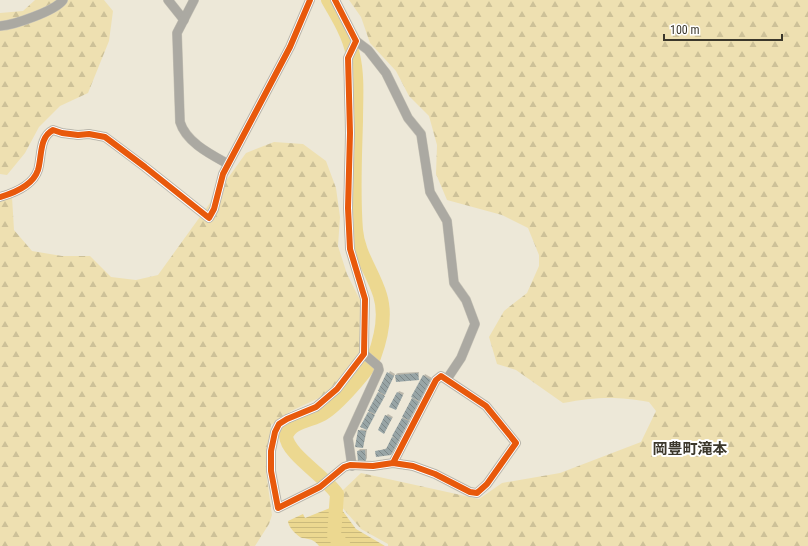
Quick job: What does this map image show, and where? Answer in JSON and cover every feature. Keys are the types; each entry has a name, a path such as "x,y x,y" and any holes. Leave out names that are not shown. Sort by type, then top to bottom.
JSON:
{"street":[{"path":"0,26 25,20 56,6 64,0"},
{"path":"168,0 184,20"},
{"path":"194,0 177,33 180,122 182,130 191,140 228,164"},
{"path":"0,197 12,194 30,182 38,171 45,139 49,132 53,130 62,134 90,134 105,137 208,218 214,209 223,174 290,47 310,0"},
{"path":"335,0 355,42 368,50 382,66 408,118 420,134 430,192 447,221 454,283 466,300 475,324 461,358 447,379"},
{"path":"352,466 348,438 379,370 370,359 365,299 352,260 349,239 349,56 355,42"},
{"path":"370,359 316,407 283,422 275,432 271,451 271,471 278,508 326,482 347,466 373,466 393,463 424,469 470,492 477,493 487,484 516,443 486,406 441,376 437,378 393,463"}],"green space":[{"path":"35,0 104,0 113,11 109,41 88,93 60,106 39,127 25,153 7,175 0,174 0,13 23,11"},
{"path":"349,0 808,0 808,546 388,546 388,544 361,529 340,505 341,492 361,473 479,499 502,483 560,473 641,442 656,411 649,402 616,398 596,398 563,403 516,370 497,364 489,337 504,311 527,293 539,266 539,255 528,228 502,215 447,200 436,174 437,145 429,116 409,96 396,71 370,43 361,17"},
{"path":"274,142 303,144 326,161 336,188 340,217 338,246 347,274 360,300 361,351 341,379 319,398 291,411 271,425 266,472 272,515 269,524 255,546 0,546 0,193 12,197 14,230 32,251 62,256 90,256 111,277 136,280 158,275 246,153"}],"shaded area":[{"path":"335,506 339,506 356,529 385,546 319,546 309,539 302,538 291,528 288,523 288,521 303,514 305,518"}],"building":[{"path":"387,372 394,376 385,395 378,391"},
{"path":"418,373 419,380 396,382 395,375"},
{"path":"423,375 431,380 420,401 411,397"},
{"path":"378,392 385,396 375,414 368,411"},
{"path":"397,392 403,395 396,410 389,407"},
{"path":"412,398 419,402 409,420 402,417"},
{"path":"368,412 375,415 367,430 360,427"},
{"path":"385,415 392,418 384,434 378,430"},
{"path":"402,418 409,421 391,455 376,457 375,451 386,449 392,437 396,439 392,436"},
{"path":"358,430 366,431 363,448 355,447"},
{"path":"365,450 366,461 358,461 357,451"}],"waterway":[{"path":"328,0 346,33 355,63 354,189 356,230 357,239 380,295 383,318 379,342 374,357 352,387 330,409 319,416 293,427 286,436 288,443 300,458 325,480 337,494 334,536 344,546"}],"cycle path":[{"path":"0,197 22,188 36,175 43,142 48,133 53,130 62,133 78,135 89,134 105,137 209,218 214,209 223,174 290,47 310,0"},
{"path":"335,0 356,41 348,58 350,133 348,208 350,249 365,299 364,354 337,389 316,407 287,419 279,424 275,432 271,451 271,471 278,508 320,487 344,467 350,465 373,466 393,463 413,466 435,474 470,492 477,493 487,484 516,443 486,406 441,376 436,380 393,463"}],"district":[{"name":"岡豊町滝本","path":"690,449"}]}
